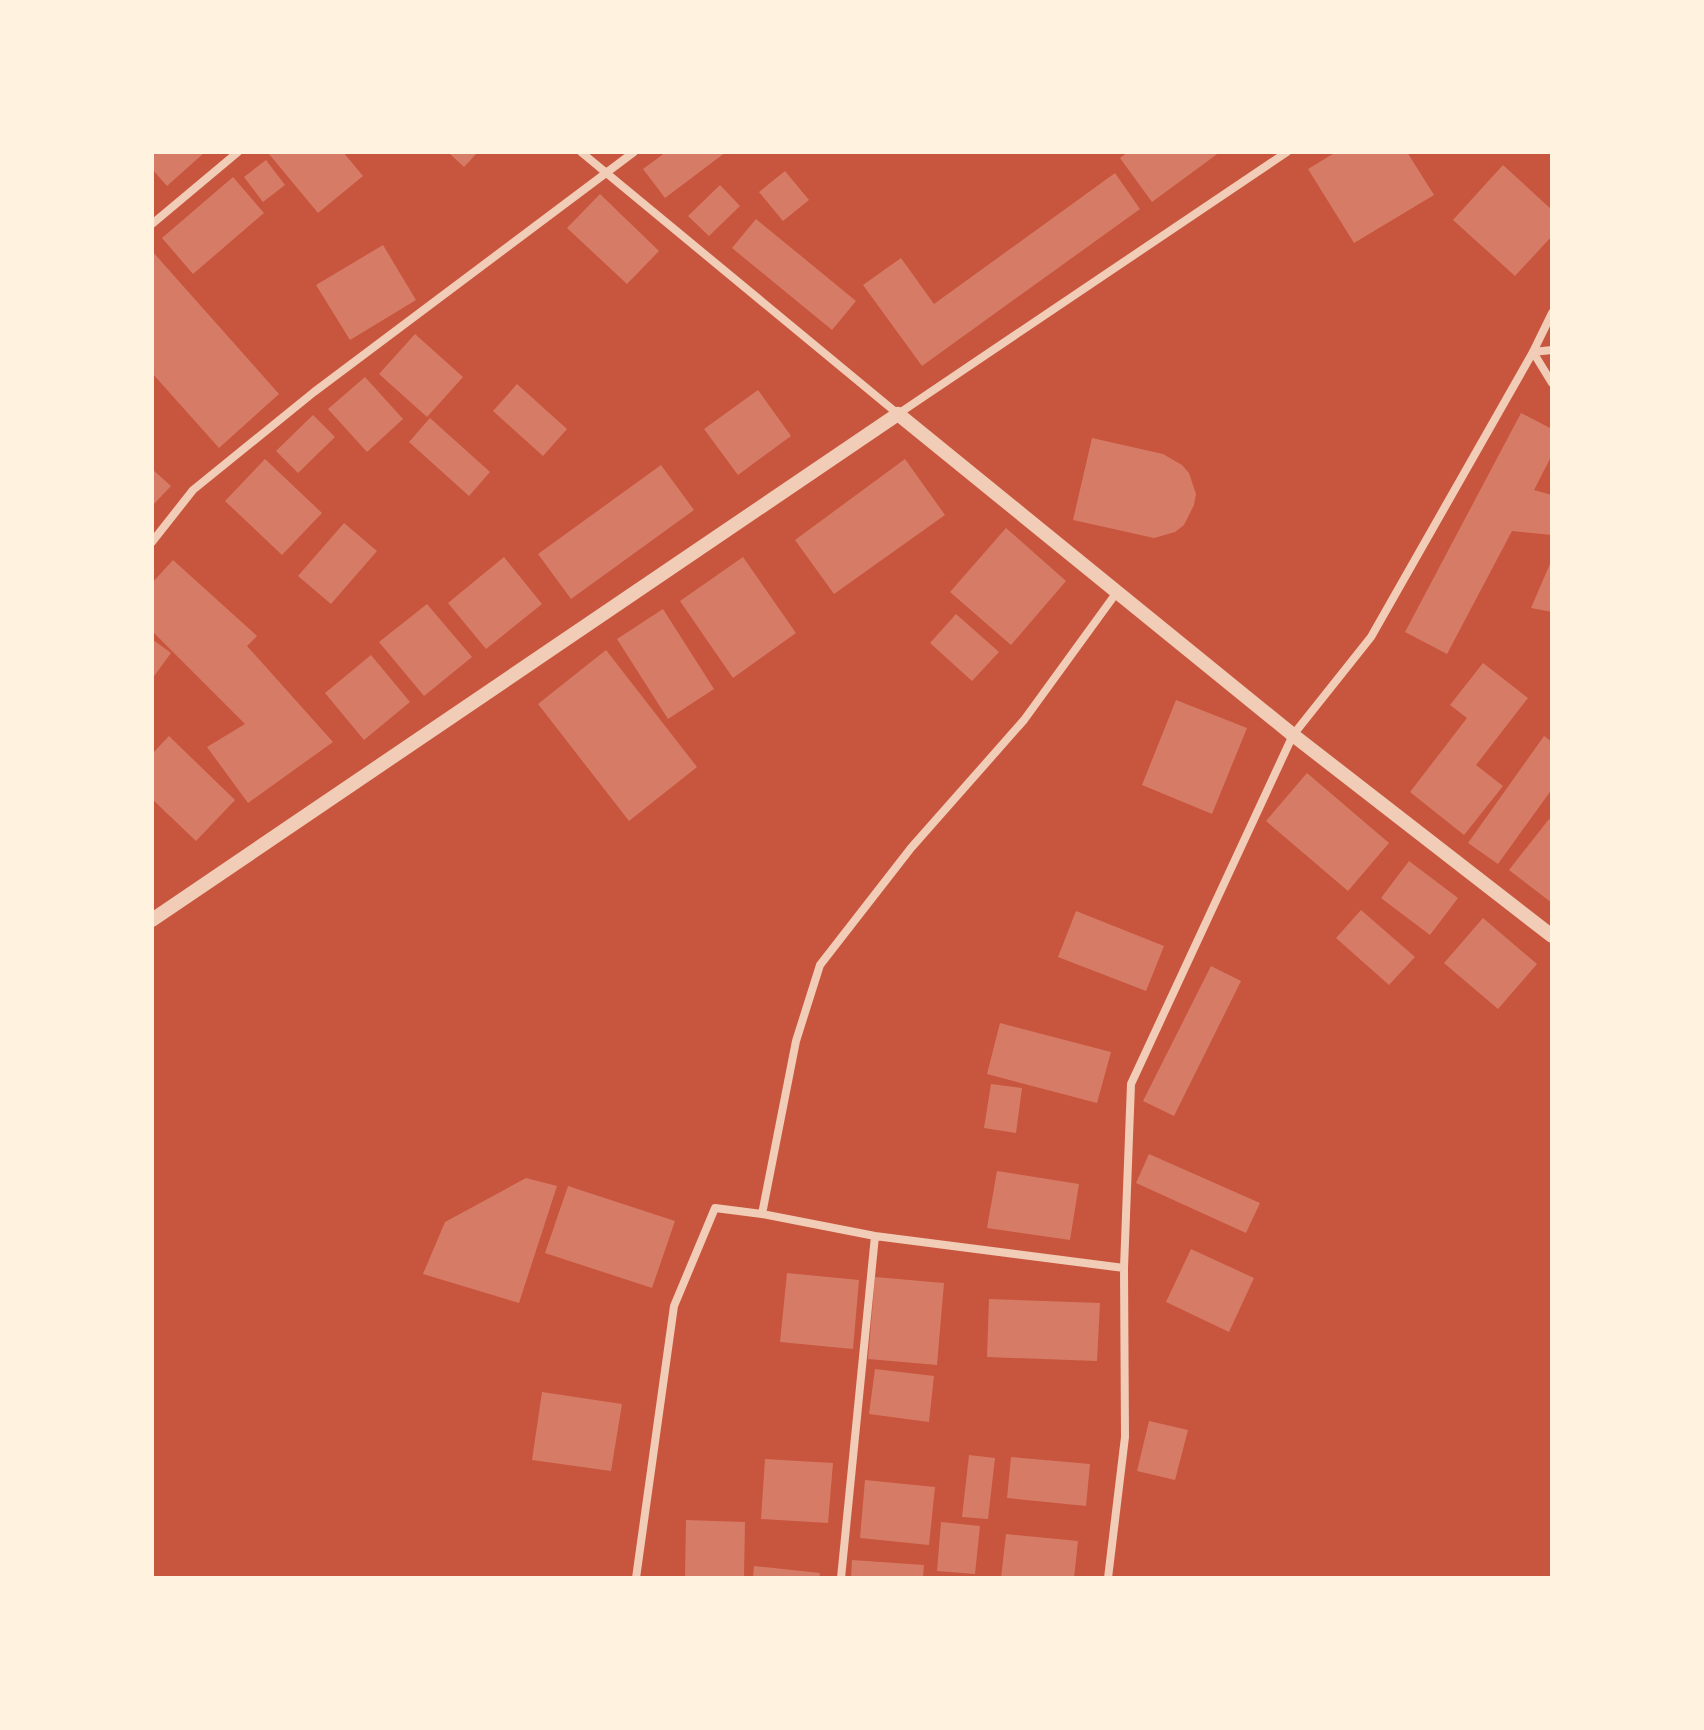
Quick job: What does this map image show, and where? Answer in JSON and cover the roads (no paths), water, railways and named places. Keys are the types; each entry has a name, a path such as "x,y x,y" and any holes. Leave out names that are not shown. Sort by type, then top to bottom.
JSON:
{"street":[{"path":"152,224 238,152"},
{"path":"581,152 1293,735 1552,936"},
{"path":"152,542 193,490 314,392 634,152"},
{"path":"152,920 1287,152"},
{"path":"1108,1578 1125,1437 1124,1268 1131,1084 1293,735 1371,637 1533,352 1552,313"},
{"path":"1533,352 1552,350"},
{"path":"1533,352 1552,383"},
{"path":"762,1214 796,1041 820,965 911,848 1024,720 1117,592"},
{"path":"636,1578 674,1306 715,1208 875,1236 1124,1268"},
{"path":"841,1578 875,1236"}]}
